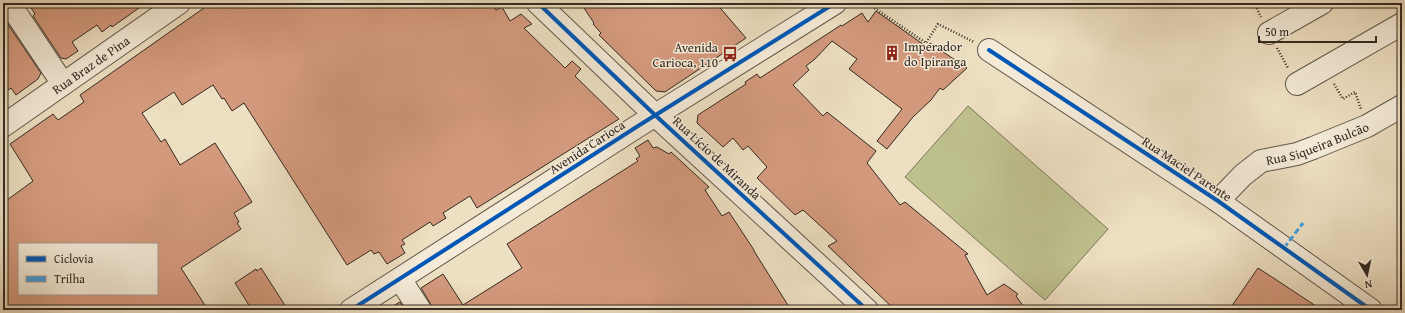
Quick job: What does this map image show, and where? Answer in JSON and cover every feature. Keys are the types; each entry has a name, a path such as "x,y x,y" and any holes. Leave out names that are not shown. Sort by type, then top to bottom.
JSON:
{"street":[{"path":"9,3 63,84"},
{"name":"Rua Braz de Pina","path":"3,126 179,3"},
{"name":"Rua Lício de Miranda","path":"538,3 655,115 867,310"},
{"name":"Avenida Carioca","path":"351,310 655,115 835,3"},
{"path":"1269,33 1322,3"},
{"path":"1297,84 1402,24"},
{"name":"Rua Maciel Parente","path":"989,50 1218,201 1371,310"},
{"name":"Rua Siqueira Bulcão","path":"1218,201 1243,175 1261,161 1297,154 1367,126 1402,106"},
{"path":"400,279 420,310"}],"path":[{"path":"867,3 926,43 938,24 989,50"},
{"path":"1325,68 1343,99 1355,92 1367,126"}],"green space":[{"path":"968,106 1108,229 1045,300 905,177"}],"building":[{"path":"28,3 146,3 112,27 111,25 102,32 97,25 72,42 78,51 66,59 61,58 33,16 35,14"},
{"path":"211,3 492,3 496,10 502,7 510,21 521,14 532,24 524,28 565,68 572,61 581,69 575,76 619,119 477,208 470,196 443,213 446,218 433,226 430,222 402,240 405,244 401,246 405,253 387,264 379,252 374,254 371,250 347,265 244,103 232,111 224,98 222,99 213,85 182,105 174,92 142,113 161,142 165,139 180,165 215,143 252,202 234,213 239,222 237,223 241,229 181,268 208,310 3,310 3,203 33,181 10,144 53,114 58,120 84,102 80,95"},
{"path":"591,3 716,3 746,38 665,92 656,91 599,35 601,33 593,24 594,23 584,8"},
{"path":"876,11 927,47 930,43 967,68 943,90 940,88 931,100 913,117 887,149 877,141 902,109 849,69 857,59 832,41 806,66 809,70 793,85 823,116 827,112 876,151 867,163 900,205 905,202 968,254 965,255 987,295 1004,284 1018,294 1016,296 1026,310 895,310 828,246 837,241 803,210 795,215 757,178 767,167 748,146 743,150 733,138 723,147 697,123 698,115 746,84 745,82 757,74 760,78 862,13 868,22"},
{"path":"3,17 41,73 38,79 16,95 11,88 3,94"},
{"path":"648,140 653,148 657,147 669,154 671,152 709,187 705,190 722,216 729,212 791,310 432,310 430,303 421,288 443,274 463,305 522,268 507,244 638,161 636,159 640,156 635,148"},
{"path":"261,268 288,310 252,310 235,283 256,269 257,271"},
{"path":"1258,268 1275,279 1322,310 1229,310"},
{"path":"400,302 405,310 386,310"}],"marked path":[{"path":"1284,248 1303,223"}],"cycle path":[{"path":"538,3 655,115 867,310"},
{"path":"351,310 638,126 835,3"},
{"path":"989,50 1218,201 1371,310"}],"place":[{"name":"Imperador do Ipiranga","path":"892,53"},
{"name":"Avenida Carioca, 110","path":"730,54"}]}
